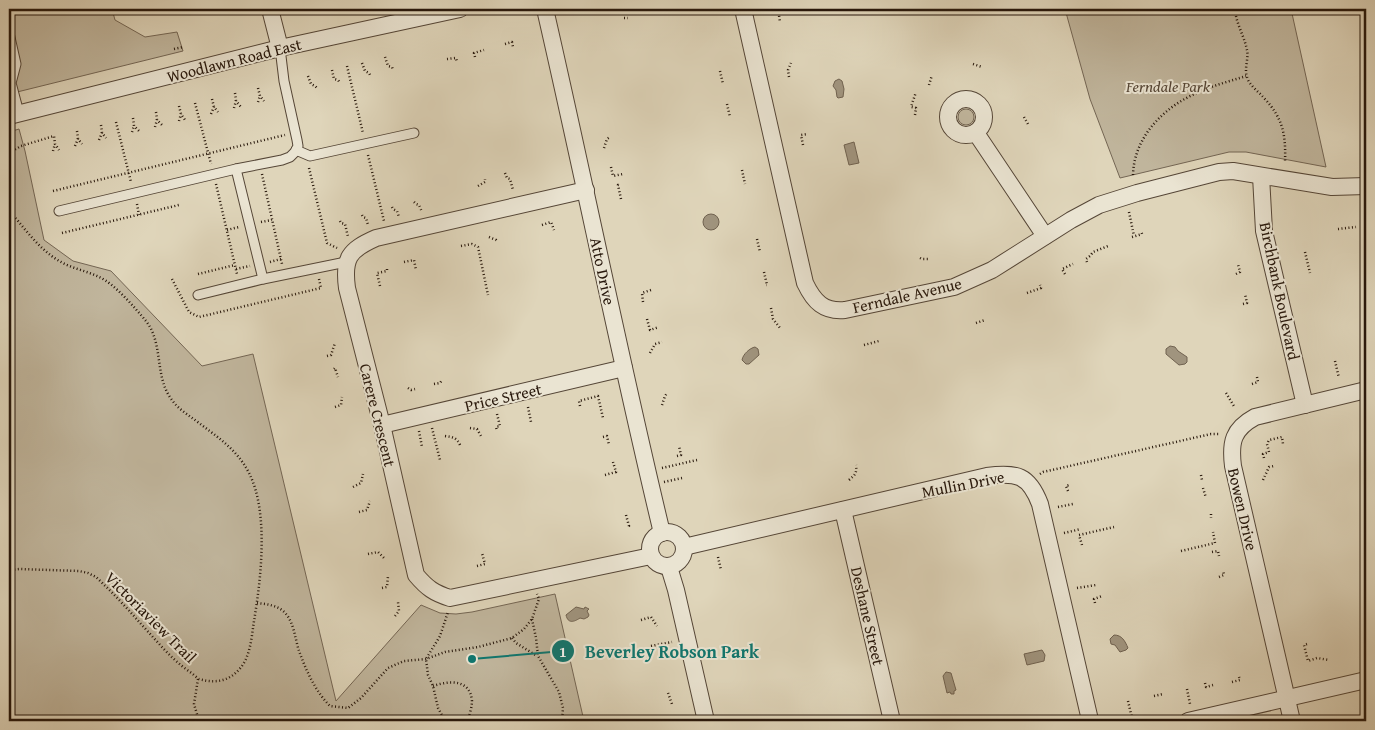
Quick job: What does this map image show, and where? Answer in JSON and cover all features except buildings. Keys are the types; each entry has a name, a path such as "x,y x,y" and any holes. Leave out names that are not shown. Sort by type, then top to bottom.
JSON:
{"street":[{"path":"270,9 280,48"},
{"name":"Woodlawn Road East","path":"14,114 280,48 460,9"},
{"name":"Atto Drive","path":"545,9 662,533"},
{"name":"Ferndale Avenue","path":"743,9 805,283 814,300 836,311 954,286 992,270 1084,212 1136,192 1219,172 1233,171 1332,187 1366,186"},
{"path":"976,133 1045,236"},
{"name":"Birchbank Boulevard","path":"1261,176 1264,231 1304,405"},
{"path":"342,255 353,252 361,244 376,238 586,190"},
{"name":"Carere Crescent","path":"342,255 346,288 382,425 416,575 427,588 450,598"},
{"name":"Price Street","path":"382,425 624,368"},
{"path":"1234,436 1240,427 1256,417 1366,390"},
{"name":"Bowen Drive","path":"1234,436 1232,445 1233,466 1292,721"},
{"name":"Mullin Drive","path":"684,547 987,476 1017,475 1030,483 1035,490 1040,504 1093,721"},
{"name":"Deshane Street","path":"843,510 892,721"},
{"path":"667,532 676,535 680,538 684,547 684,553 679,562 669,567 658,564 651,556 650,550 653,540 662,533 667,532"},
{"path":"450,598 651,556"},
{"path":"669,567 706,721"},
{"path":"1188,721 1366,680"}],"lane":[{"path":"9,33 16,64 11,82 14,114"},
{"path":"59,211 214,174 282,160 290,156 298,146 284,81 280,48"},
{"path":"296,150 310,156 414,133"},
{"path":"236,169 263,279"},
{"path":"198,295 284,275 342,255"}],"path":[{"path":"778,9 780,22"},
{"path":"1235,9 1237,23 1247,49 1246,76 1280,119 1286,143 1285,162"},
{"path":"505,44 512,42 513,47"},
{"path":"174,49 183,47"},
{"path":"475,57 474,53 484,50"},
{"path":"385,57 387,67 393,70"},
{"path":"447,59 456,58 457,62"},
{"path":"362,63 364,72 370,75"},
{"path":"789,77 788,70 791,63"},
{"path":"973,64 982,67"},
{"path":"332,70 334,79 332,84"},
{"path":"720,71 723,84"},
{"path":"929,85 932,75"},
{"path":"308,76 310,85 316,88"},
{"path":"1133,175 1135,159 1141,144 1149,129 1160,116 1182,100 1246,76"},
{"path":"334,79 340,83"},
{"path":"258,88 260,96 264,101"},
{"path":"915,115 916,108 911,107 916,92"},
{"path":"234,108 236,101 235,93"},
{"path":"258,102 260,96"},
{"path":"212,99 214,107 218,112"},
{"path":"236,101 241,107"},
{"path":"195,103 240,285"},
{"path":"727,104 730,117"},
{"path":"179,106 185,120"},
{"path":"211,114 214,107"},
{"path":"156,112 158,120 162,125"},
{"path":"178,121 181,114"},
{"path":"1024,116 1029,126"},
{"path":"132,132 134,126 133,118"},
{"path":"155,127 158,120"},
{"path":"116,122 139,215"},
{"path":"100,125 102,133 106,138"},
{"path":"134,126 139,131"},
{"path":"77,131 78,138 82,144"},
{"path":"99,140 102,133"},
{"path":"53,190 296,133"},
{"path":"803,145 801,135 808,134"},
{"path":"9,152 21,146 54,136 55,144 53,151"},
{"path":"604,148 607,139 610,137"},
{"path":"75,146 78,138"},
{"path":"55,144 59,150"},
{"path":"259,164 284,275"},
{"path":"611,167 613,176 622,174"},
{"path":"305,168 309,168 327,243 342,255"},
{"path":"742,170 745,184"},
{"path":"505,173 506,178 510,179 513,190"},
{"path":"478,186 485,182 485,179"},
{"path":"621,199 618,185 622,184"},
{"path":"419,204 422,200"},
{"path":"414,202 419,204 422,212"},
{"path":"62,233 179,205"},
{"path":"392,206 398,210 399,218"},
{"name":"Victoriaview Trail","path":"9,210 28,233 54,257 74,268 101,277 130,304 151,330 162,380 172,400 180,409 227,444 250,474 258,497 260,510 261,551 257,603 250,647 245,661 237,673 229,679 213,681 198,678 172,659 140,622 96,577 78,571 9,570"},
{"path":"1129,212 1133,237 1142,234 1141,231"},
{"path":"366,218 368,213"},
{"path":"362,215 366,218 368,225"},
{"path":"346,219 345,224 348,237"},
{"path":"340,220 341,223 345,224"},
{"path":"542,225 551,222 554,230"},
{"path":"1338,229 1356,227"},
{"path":"489,237 498,242"},
{"path":"757,239 760,252"},
{"path":"461,246 472,244 478,247 488,296"},
{"path":"1087,262 1086,259 1093,252 1108,246"},
{"path":"1305,252 1310,273"},
{"path":"920,258 929,258"},
{"path":"404,262 414,260 416,270"},
{"path":"1065,274 1062,269 1073,264"},
{"path":"1236,274 1240,272 1238,264"},
{"path":"198,274 235,265"},
{"path":"380,286 377,273 387,271 387,268"},
{"path":"764,272 766,285"},
{"path":"172,279 189,312 199,317 322,288 319,278 325,276"},
{"path":"1027,293 1041,288 1040,285"},
{"path":"643,302 642,293 650,290"},
{"path":"1243,304 1247,303 1245,294"},
{"path":"770,308 773,318 780,328"},
{"path":"647,319 650,330 659,327"},
{"path":"976,323 985,320"},
{"path":"864,345 879,341"},
{"path":"650,353 655,344 662,342"},
{"path":"326,356 331,355 335,343"},
{"path":"1335,360 1340,378"},
{"path":"334,369 336,368 338,377"},
{"path":"1252,384 1258,382 1257,377"},
{"path":"434,384 440,383 442,380"},
{"path":"408,388 411,390 415,389"},
{"path":"662,405 664,396 667,393"},
{"path":"1226,394 1235,408"},
{"path":"580,406 579,401 598,396 603,418"},
{"path":"335,407 341,405 342,397"},
{"path":"493,399 500,426 496,427 498,431"},
{"path":"1363,410 1366,424"},
{"path":"428,414 440,460"},
{"path":"470,428 477,429 481,436"},
{"path":"1030,483 1043,472 1211,434 1234,436"},
{"path":"446,436 458,440 460,445"},
{"path":"603,437 607,436 609,445"},
{"path":"1264,458 1263,454 1269,452 1267,444 1269,440 1282,436 1284,444"},
{"path":"677,456 681,455 679,446"},
{"path":"648,472 697,460"},
{"path":"605,475 616,472 613,462"},
{"path":"849,480 857,471 856,465"},
{"path":"1263,480 1269,467 1274,466"},
{"path":"353,487 361,483 363,474"},
{"path":"1201,475 1202,480"},
{"path":"1068,491 1066,486 1069,485"},
{"path":"1203,488 1206,498"},
{"path":"359,512 367,510 370,501"},
{"path":"1058,507 1073,504"},
{"path":"1210,514 1211,518"},
{"path":"626,515 629,526 627,527"},
{"path":"1082,545 1079,535 1114,527"},
{"path":"1064,533 1081,529"},
{"path":"1181,551 1215,543 1213,532"},
{"path":"1212,552 1218,551 1219,556"},
{"path":"368,554 378,552 385,559"},
{"path":"477,566 485,564 482,553"},
{"path":"718,558 721,570"},
{"path":"1219,577 1224,575 1223,570"},
{"path":"382,588 387,586 388,576"},
{"path":"257,603 269,605 284,612 292,627 300,653 317,691 330,706 348,708 361,698 388,668 404,661 426,660 445,652 478,647 512,638 524,629 532,619 539,599 535,580"},
{"path":"1078,588 1096,584"},
{"path":"1095,603 1094,599 1102,596"},
{"path":"445,721 438,708 433,686 428,675 426,660 440,636 448,612 450,598"},
{"path":"395,616 399,611 398,602"},
{"path":"641,620 651,617 657,626"},
{"path":"532,619 538,656 559,692 563,708 562,721"},
{"path":"512,638 516,643 538,656"},
{"path":"651,646 673,642"},
{"path":"1308,644 1304,644 1308,661 1317,658 1329,660"},
{"path":"1232,682 1240,680 1239,677"},
{"path":"198,678 194,704 199,721"},
{"path":"433,686 446,682 463,685 468,691 472,703 467,721"},
{"path":"1205,683 1206,687 1213,685"},
{"path":"1187,689 1190,704"},
{"path":"668,694 672,704"},
{"path":"1154,696 1163,694"},
{"path":"1128,701 1132,718"}],"green space":[{"path":"9,9 112,9 115,20 145,37 177,32 183,51 9,94"},
{"name":"Ferndale Park","path":"1065,9 1291,9 1326,167 1246,152 1229,152 1120,178 1090,99"},
{"path":"966,109 974,117 966,125 958,117"},
{"path":"19,129 44,240 73,261 111,271 202,366 253,354 336,701 421,605 440,613 456,614 555,594 584,721 9,721 9,132"}],"shaded area":[{"path":"839,79 842,81 844,89 843,97 838,98 833,86 835,81"},
{"path":"854,142 859,163 849,165 844,145"},
{"path":"711,214 717,216 719,222 717,228 711,230 705,228 703,222 705,216"},
{"path":"1170,346 1175,347 1187,357 1185,364 1179,365 1166,354 1166,349"},
{"path":"755,347 758,349 759,355 749,364 746,364 742,360 744,356"},
{"path":"576,607 589,609 587,611 588,617 573,621 568,620 566,615"},
{"path":"1114,635 1123,639 1128,648 1126,650 1120,652 1115,645 1111,644 1110,639"},
{"path":"1042,650 1045,655 1044,661 1027,665 1024,654"},
{"path":"946,672 951,673 956,690 954,694 947,693 943,676"}],"place":[{"name":"Beverley Robson Park","path":"472,659"}]}
